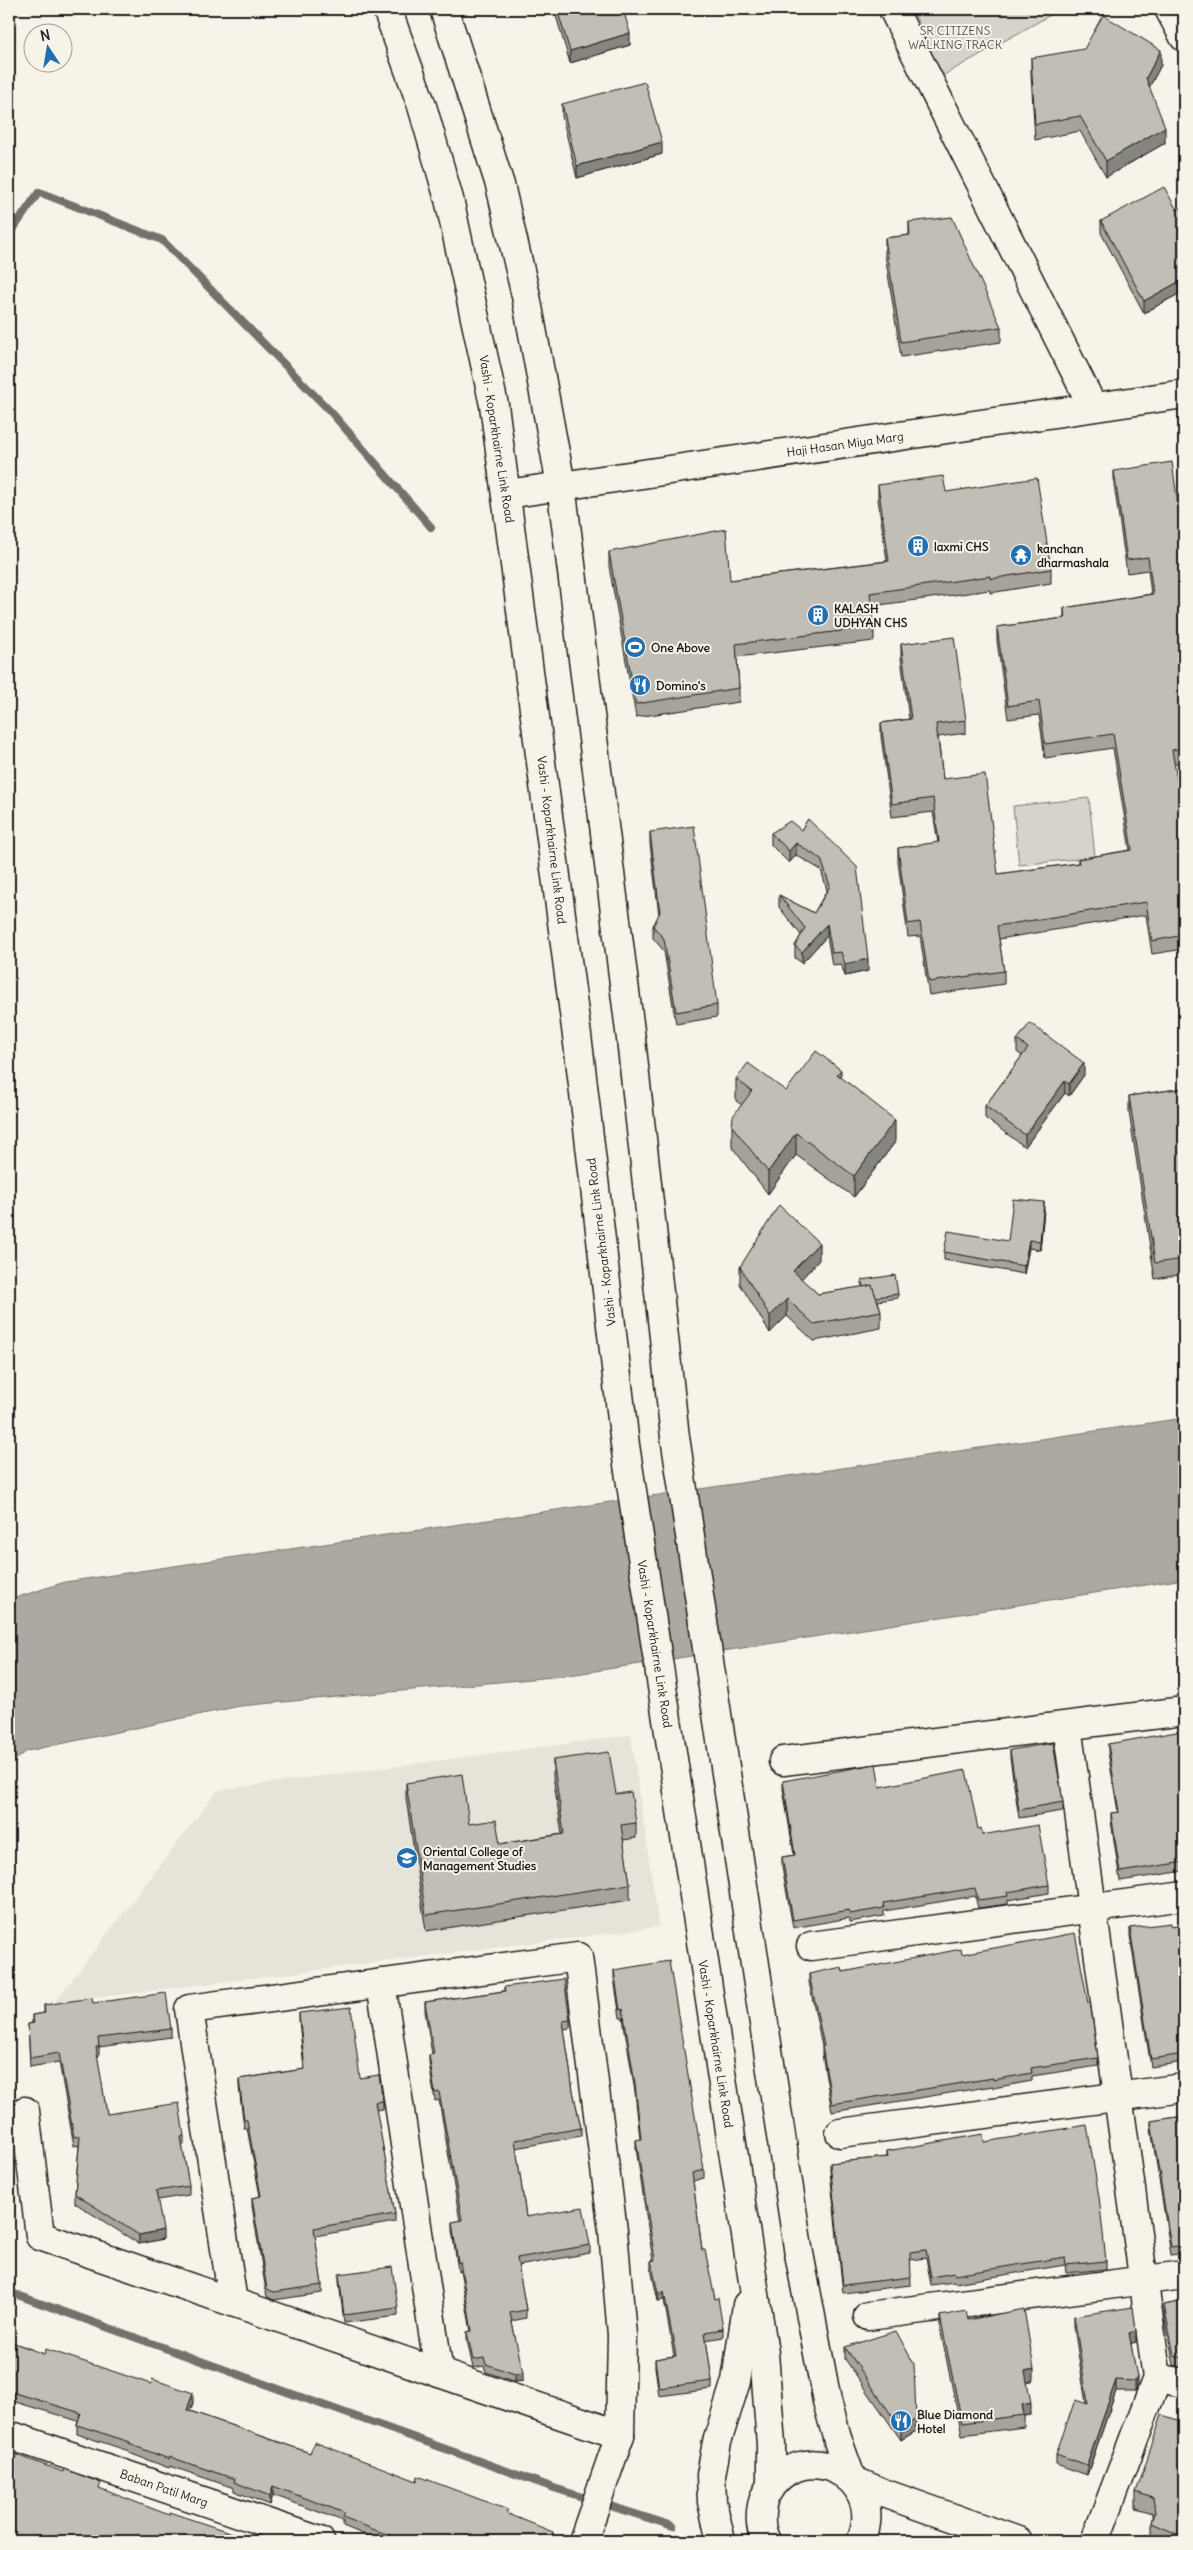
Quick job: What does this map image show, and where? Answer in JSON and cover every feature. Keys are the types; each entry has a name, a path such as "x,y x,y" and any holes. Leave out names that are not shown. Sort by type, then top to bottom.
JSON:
{"street":[{"name":"Vashi - Koparkhairne Link Road","path":"388,9 422,106 449,199 494,405 579,1051 630,1476 768,2386 771,2485"},
{"path":"444,9 472,90 500,186 528,305 560,486 631,1039 680,1468 812,2326 827,2402 838,2441 852,2480 863,2495 868,2512 866,2530 862,2541"},
{"path":"893,9 1093,408"},
{"path":"1169,9 1184,37"},
{"name":"Haji Hasan Miya Marg","path":"507,494 1184,394"},
{"path":"782,1762 1184,1711"},
{"path":"1067,1726 1157,2378 1095,2541"},
{"path":"811,1946 1184,1896"},
{"path":"233,2302 189,2009 578,1957 613,2231 622,2335 620,2435 583,2541"},
{"path":"381,1983 439,2373"},
{"path":"840,2133 1184,2088"},
{"path":"25,2111 40,2236 620,2435"},
{"path":"721,2541 712,2502 712,2475 717,2442 736,2381 742,2352 747,2309 748,2255"},
{"path":"868,2316 1184,2275"},
{"path":"1157,2378 1184,2383"},
{"name":"Baban Patil Marg","path":"9,2435 320,2541"},
{"path":"766,2541 760,2518 763,2500 771,2485 784,2472 801,2465 820,2464 837,2469 852,2480 883,2493 1018,2541"}],"shaded area":[{"path":"1184,1418 1184,1579 563,1676 240,1706 27,1751 9,1765 9,1600 65,1582"},
{"name":"Oriental College of Management Studies","path":"631,1735 659,1927 54,2003 218,1790"}],"green space":[{"name":"SR CITIZENS WALKING TRACK","path":"912,9 1061,9 942,76"},
{"path":"1089,798 1095,857 1019,865 1013,806"}],"building":[{"path":"557,9 623,9 630,33 570,51"},
{"path":"1103,15 1161,50 1146,78 1165,127 1106,161 1080,116 1035,124 1031,58 1084,49"},
{"path":"645,82 662,142 577,166 562,104"},
{"path":"1164,187 1177,210 1184,206 1184,279 1144,301 1101,221"},
{"path":"952,217 1001,327 901,342 885,238 910,235 909,222"},
{"path":"1172,462 1184,548 1184,748 1172,750 1180,797 1184,796 1184,935 1152,941 1146,902 997,926 1004,971 929,982 920,922 908,924 898,848 939,842 933,798 892,804 881,723 911,719 901,644 954,637 966,720 936,724 943,779 985,774 998,874 1079,863 1078,859 1132,850 1113,734 1045,744 1039,701 1008,706 997,627 1065,618 1064,608 1153,594 1148,557 1127,560 1114,471"},
{"path":"943,476 946,492 1037,478 1051,569 990,579 990,576 870,593 874,627 736,644 739,688 636,704 609,552 726,529 730,580 889,561 878,485"},
{"path":"808,819 857,867 868,959 845,964 841,952 832,953 827,924 802,952 795,946 805,928 779,895 814,913 830,886 821,859 796,843 789,851 771,833 790,821 801,830"},
{"path":"694,826 717,1005 676,1012 664,939 653,926 660,912 650,832"},
{"path":"1030,1023 1084,1063 1069,1084 1065,1081 1025,1135 985,1106 1028,1048 1017,1040"},
{"path":"816,1051 841,1070 837,1074 895,1120 854,1176 796,1133 768,1172 732,1126 733,1116 752,1091 736,1079 748,1063 786,1091"},
{"path":"1184,1088 1184,1259 1155,1263 1129,1096"},
{"path":"1013,1199 1044,1202 1040,1241 1029,1240 1024,1266 944,1252 948,1231 1008,1241"},
{"path":"779,1205 819,1243 793,1271 818,1294 872,1285 881,1311 814,1324 787,1299 770,1316 740,1267"},
{"path":"895,1275 898,1294 876,1297 872,1285 863,1287 862,1280"},
{"path":"1182,1731 1184,1735 1184,1862 1120,1872 1111,1813 1119,1812 1108,1744"},
{"path":"1053,1743 1063,1802 1019,1810 1010,1750"},
{"path":"609,1752 616,1794 631,1792 636,1823 621,1825 630,1884 426,1915 406,1783 462,1774 469,1824 496,1820 500,1844 564,1834 553,1760"},
{"path":"876,1764 880,1787 966,1770 978,1829 981,1828 982,1835 1038,1825 1049,1885 1007,1892 1008,1896 978,1900 975,1888 883,1903 884,1908 850,1914 849,1910 793,1920 782,1857 795,1855 783,1781"},
{"path":"1171,1923 1171,1926 1184,1924 1184,2054 1151,2059 1130,1928"},
{"path":"1075,1933 1088,2003 1090,2002 1098,2058 1031,2068 1032,2073 993,2080 993,2078 832,2104 822,2046 824,2046 809,1974 842,1967 843,1972 961,1949 962,1954"},
{"path":"669,1961 704,2170 692,2173 702,2250 705,2250 715,2299 718,2298 723,2329 705,2332 712,2381 659,2388 655,2359 676,2356 664,2292 658,2293 651,2261 655,2260 636,2140 641,2139 635,2084 623,2009 620,2010 614,1970"},
{"path":"564,1979 570,2020 563,2021 573,2091 581,2128 515,2140 526,2217 583,2207 590,2245 517,2258 526,2310 510,2313 523,2373 515,2374 486,2364 484,2358 473,2360 467,2332 472,2331 452,2222 462,2220 439,2092 435,2093 429,2055 434,2054 425,2002 505,1991 504,1987"},
{"path":"166,1993 171,2029 98,2038 99,2047 96,2047 107,2114 179,2103 184,2136 181,2137 189,2186 156,2191 163,2230 139,2235 75,2194 80,2136 74,2137 59,2053 30,2058 28,2024 34,2023 32,2015 45,2013 44,2005 92,1998 93,2003"},
{"path":"351,2007 360,2078 379,2075 383,2101 375,2102 395,2214 314,2228 322,2285 274,2292 267,2289 252,2198 261,2196 247,2120 244,2120 239,2079 305,2069 299,2013"},
{"path":"1184,2116 1184,2245 1171,2247 1151,2121"},
{"path":"1087,2125 1099,2197 1106,2261 1066,2265 1065,2257 955,2275 954,2273 931,2277 926,2250 910,2252 911,2277 843,2285 830,2163 888,2157 887,2151 983,2134 984,2142"},
{"path":"392,2267 398,2308 344,2315 339,2274"},
{"path":"1184,2301 1184,2358 1174,2355 1164,2305"},
{"path":"1133,2307 1136,2331 1129,2333 1137,2377 1135,2381 1116,2380 1087,2465 1056,2454 1075,2400 1088,2404 1074,2316"},
{"path":"1024,2309 1034,2369 1025,2371 1031,2403 1022,2405 1024,2415 962,2423 940,2316 966,2311 968,2320"},
{"path":"896,2331 914,2364 916,2419 901,2429 845,2347"},
{"path":"9,2341 44,2354 46,2349 151,2384 152,2379 193,2393 187,2410 310,2453 314,2442 417,2481 418,2476 508,2510 506,2513 553,2532 549,2541 407,2541 343,2517 345,2513 273,2486 270,2496 234,2482 235,2479 170,2457 169,2459 129,2444 130,2442 77,2425 81,2413 9,2391"},
{"path":"1162,2415 1184,2422 1184,2537 1152,2523 1155,2513 1153,2498 1136,2492"},
{"path":"9,2452 63,2472 64,2469 101,2483 99,2488 169,2515 169,2512 256,2541 9,2541"}],"waterway":[{"path":"9,235 39,192 162,240 330,411 431,527"},
{"path":"9,2292 554,2488 673,2526"}],"place":[{"name":"laxmi CHS","path":"918,546"},
{"name":"kanchan dharmashala","path":"1021,555"},
{"name":"KALASH UDHYAN CHS","path":"818,615"},
{"name":"One Above","path":"635,647"},
{"name":"Domino's","path":"640,685"},
{"name":"Oriental College of Management Studies","path":"407,1858"},
{"name":"Blue Diamond Hotel","path":"901,2421"}]}
